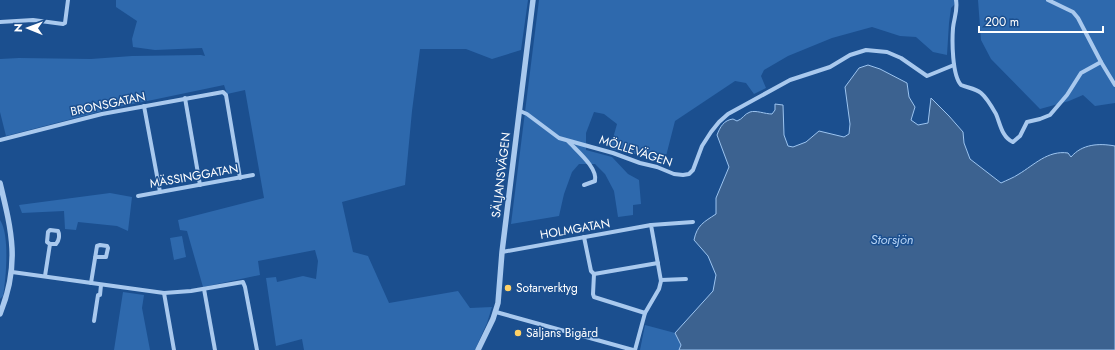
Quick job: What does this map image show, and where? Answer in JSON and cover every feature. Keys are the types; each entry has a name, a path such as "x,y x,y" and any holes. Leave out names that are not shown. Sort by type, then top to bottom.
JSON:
{"street":[{"path":"0,22 33,20 62,24 65,23 68,0"},
{"name":"SÄLJANSVÄGEN","path":"478,350 496,312 533,0"},
{"path":"956,0 957,11 953,31 954,65 959,83 963,86 975,89 982,94 995,113 1006,138 1013,142 1020,136 1027,122 1050,115 1067,94 1081,73 1101,62"},
{"path":"1048,0 1073,12 1078,18 1115,85"},
{"name":"MÖLLEVÄGEN","path":"520,111 556,135 568,141 613,153 674,174 687,175 693,170 702,146 719,122 728,114 790,80 830,67 858,52 874,50 893,54 902,58 926,76 954,65"},
{"name":"BRONSGATAN","path":"0,140 102,114 221,92 225,93 226,95 240,178"},
{"path":"184,98 200,185"},
{"path":"144,106 160,192"},
{"path":"568,141 595,173 594,181 584,185"},
{"name":"MÄSSINGGATAN","path":"138,196 253,175"},
{"path":"0,183 11,227 13,250 12,272 8,293 0,314"},
{"name":"HOLMGATAN","path":"502,252 651,225 692,222"},
{"path":"496,312 634,350 645,313 658,291 661,280 651,225"},
{"path":"584,237 591,271 594,274 593,294 595,298 645,313"},
{"path":"45,276 50,244"},
{"path":"91,283 95,257"},
{"path":"594,274 658,263"},
{"path":"12,272 164,293 204,289 243,282 257,350"},
{"path":"661,280 686,279"},
{"path":"94,321 101,285"},
{"path":"204,289 215,350"},
{"path":"164,293 174,350"}],"shaded area":[{"path":"116,0 528,0 521,50 492,59 466,49 420,49 405,185 342,202 353,252 368,256 389,303 458,291 470,308 492,307 487,323 475,350 304,350 302,339 276,346 266,278 276,277 277,282 303,276 316,279 318,261 315,250 258,261 260,275 203,287 187,231 180,230 178,220 264,198 245,90 227,94 224,85 114,108 6,136 0,112 0,59 91,59 132,56 205,56 202,48 155,50 133,47 132,39 137,21 116,7"},
{"path":"539,0 959,0 951,8 947,55 933,52 916,37 900,36 872,27 832,38 788,56 764,70 761,76 766,88 754,94 746,83 735,81 675,121 665,160 610,149 617,124 604,114 594,112 586,133 586,150 612,157 628,174 639,180 641,204 633,205 633,215 618,217 614,191 605,174 595,164 579,164 572,172 564,194 559,216 511,224"},
{"path":"978,0 1115,0 1115,103 1095,106 1083,95 1069,101 1040,109 991,59 981,40"},
{"path":"110,193 132,197 128,231 117,226 78,222 76,230 65,229 64,211 22,213 19,205"},
{"path":"0,220 5,236 6,257 3,296 0,299"},
{"path":"182,236 186,257 174,260 170,238"},
{"path":"123,292 144,295 142,308 150,350 114,350"},
{"path":"645,325 675,333 681,346 679,350 640,350"}],"water":[{"name":"Storsjön","path":"868,65 880,69 907,83 909,97 915,107 911,120 918,125 928,123 931,98 963,132 964,143 970,159 1001,183 1042,159 1054,154 1068,153 1071,157 1080,149 1086,147 1097,145 1115,146 1115,350 679,350 681,345 675,333 713,291 716,275 708,256 694,240 699,227 716,214 716,198 729,167 717,135 721,127 725,122 733,119 737,121 750,112 755,111 772,114 775,110 775,104 783,105 784,135 788,146 793,147 806,142 819,131 844,137 849,134 850,124 845,87 859,68"}],"place":[{"name":"Sotarverktyg","path":"508,288"},
{"name":"Säljans Bigård","path":"518,333"}]}
